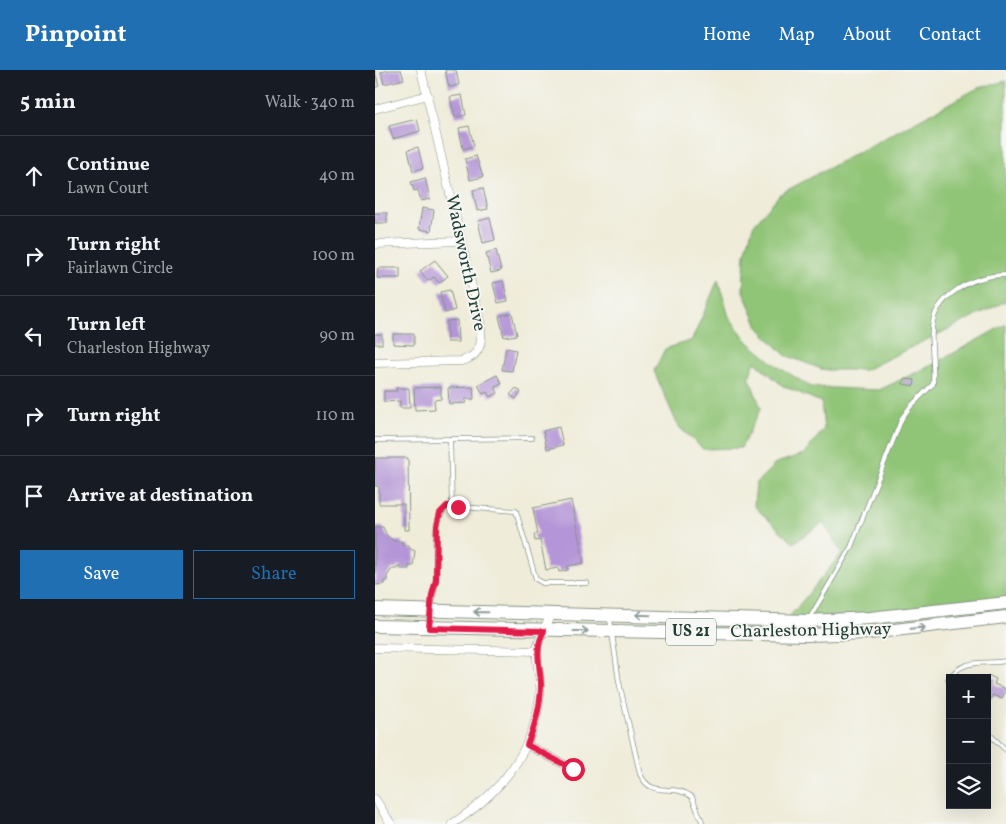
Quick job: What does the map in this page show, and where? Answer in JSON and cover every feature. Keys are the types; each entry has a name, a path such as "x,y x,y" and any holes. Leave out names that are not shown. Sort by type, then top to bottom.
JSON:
{"main road":[{"name":"Charleston Highway","path":"375,609 610,614 808,621 870,618 1006,603"},
{"name":"Charleston Highway","path":"375,626 807,635 869,633 1006,617"}],"street":[{"name":"Wadsworth Drive","path":"375,363 461,361 470,359 477,354 481,344 481,326 421,70"},
{"path":"375,109 428,95"},
{"path":"375,244 461,241"},
{"path":"452,824 493,792 512,771 527,745 536,719 540,693 537,651 551,613"},
{"path":"375,648 537,651"},
{"path":"527,745 573,769"},
{"path":"375,799 391,824"}],"lane":[{"path":"807,635 808,621 851,547 902,418 933,384 931,332 936,308 944,298 966,284 993,275 1006,275"},
{"path":"375,440 532,438"},
{"path":"450,439 452,507"},
{"path":"429,628 436,580 437,526 440,513 447,506 516,511 535,579 543,583 587,583"},
{"path":"610,614 619,682 640,774 645,784 652,788 677,789 692,797 703,824"},
{"path":"952,674 957,669 972,663 1006,661"},
{"path":"991,736 1006,750"}],"green space":[{"path":"1006,81 1006,301 865,370 824,370 785,355 758,327 743,291 745,254 753,226 780,194 978,88"},
{"path":"718,280 729,317 748,342 777,366 811,387 879,390 934,364 1006,324 1006,603 786,621 842,553 823,523 793,543 754,506 756,483 776,463 804,454 824,429 821,402 783,386 755,362 749,377 761,408 741,448 703,449 678,426 654,371 665,349 692,340"}],"building":[{"path":"401,70 404,79 384,84 381,72"},
{"path":"445,70 456,70 459,85 449,87"},
{"path":"375,71 379,86 375,88"},
{"path":"462,95 466,115 455,117 450,97"},
{"path":"417,119 420,131 393,139 389,126"},
{"path":"469,126 474,146 463,149 459,128"},
{"path":"418,147 423,168 413,171 408,150"},
{"path":"476,156 483,177 470,180 465,159"},
{"path":"425,178 430,199 421,201 418,190 414,191 411,182"},
{"path":"483,188 488,209 477,211 473,190"},
{"path":"422,208 434,210 431,231 419,229"},
{"path":"375,213 387,213 387,223 375,223"},
{"path":"490,218 495,240 483,243 478,221"},
{"path":"496,250 501,271 491,273 486,253"},
{"path":"435,260 448,276 439,283 434,277 428,281 420,271"},
{"path":"378,268 400,268 400,278 377,278"},
{"path":"503,281 508,301 498,303 493,283"},
{"path":"450,290 455,310 445,313 440,292"},
{"path":"512,313 517,335 504,337 499,316"},
{"path":"457,320 458,342 447,342 447,321"},
{"path":"375,334 382,334 382,344 375,344"},
{"path":"393,334 414,334 414,345 393,344"},
{"path":"506,348 516,350 512,371 502,370"},
{"path":"497,375 502,384 495,387 498,393 490,397 487,392 483,394 478,385"},
{"path":"904,379 915,380 914,386 903,384"},
{"path":"441,387 441,399 434,400 435,409 415,410 414,388"},
{"path":"473,387 474,399 465,399 466,403 449,404 448,388"},
{"path":"396,388 409,388 410,408 400,408 400,401 384,402 384,391 397,391"},
{"path":"516,388 521,392 516,399 510,395"},
{"path":"559,427 563,445 547,449 543,431"},
{"path":"375,458 408,458 409,530 404,530 404,504 379,504 379,486 375,486"},
{"path":"571,500 584,563 568,566 568,570 559,572 558,568 546,570 540,540 535,541 534,534 538,534 533,508"},
{"path":"375,527 383,527 387,536 394,541 402,541 402,545 409,545 409,548 415,551 413,566 409,566 409,569 400,569 400,566 397,566 397,569 392,569 384,584 375,585"},
{"path":"991,676 996,679 994,684 1006,689 1002,699 993,695 991,699"}],"route":[{"path":"458,507 447,506 440,513 437,526 436,580 432,595 429,628 544,631 537,651 541,684 538,710 527,745 573,769"}]}
